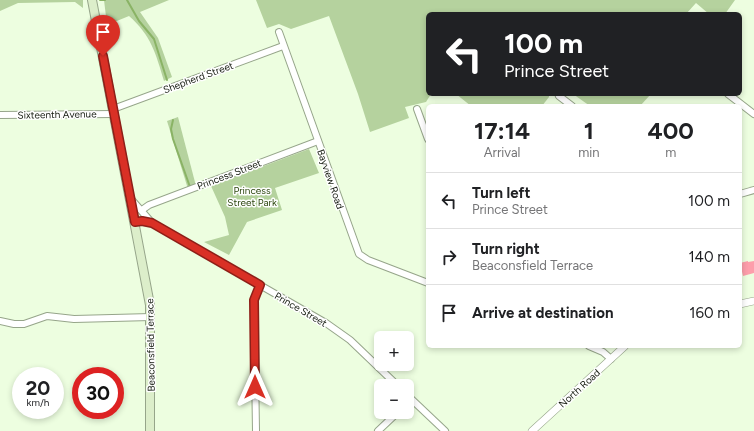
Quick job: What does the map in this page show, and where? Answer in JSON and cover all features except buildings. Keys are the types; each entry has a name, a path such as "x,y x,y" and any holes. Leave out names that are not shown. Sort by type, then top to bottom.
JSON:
{"main road":[{"name":"Beaconsfield Terrace","path":"93,2 149,292 151,317 150,431"}],"street":[{"name":"Bayview Road","path":"278,32 359,254 368,260 426,283"},
{"name":"Shepherd Street","path":"114,111 283,46"},
{"path":"559,96 569,104"},
{"path":"731,96 741,104"},
{"path":"742,105 754,114"},
{"path":"417,109 426,134"},
{"name":"Sixteenth Avenue","path":"0,115 114,111"},
{"name":"Princess Street","path":"142,210 149,205 318,141"},
{"path":"742,193 754,190"},
{"name":"Prince Street","path":"131,199 152,223"},
{"name":"Prince Street","path":"135,222 142,221 152,223 337,330 350,340 391,379"},
{"path":"256,431 254,300 260,285"},
{"path":"742,304 754,301"},
{"path":"0,321 14,324 24,324 47,316 74,319 151,317"},
{"path":"593,348 611,359"},
{"name":"North Road","path":"532,431 623,348"},
{"path":"414,403 445,431"},
{"path":"378,431 391,419"}],"green space":[{"path":"0,0 83,0 83,8 75,2 18,3 0,11"},
{"path":"104,0 169,0 140,12 158,38 172,77 164,81 148,38 143,30 129,16 107,25"},
{"path":"256,0 735,0 726,12 707,12 696,3 688,12 426,12 426,96 430,96 426,102 405,107 409,118 370,132 358,94 329,16 291,29 279,24 267,28"},
{"path":"458,96 549,96 544,104 468,104"},
{"path":"576,96 649,96 642,104 587,104"},
{"path":"178,117 196,186 188,189 167,121"},
{"name":"Princess Street Park","path":"309,149 319,173 275,188 282,210 247,222 229,255 204,242 229,235 225,217 211,186"}],"waterway":[{"path":"100,0 105,0"},
{"path":"127,0 139,21 154,39 167,80"},
{"path":"173,120 171,129 173,139 190,187"}],"route":[{"path":"103,56 135,222 142,221 152,223 260,285 254,300 255,387"}]}
